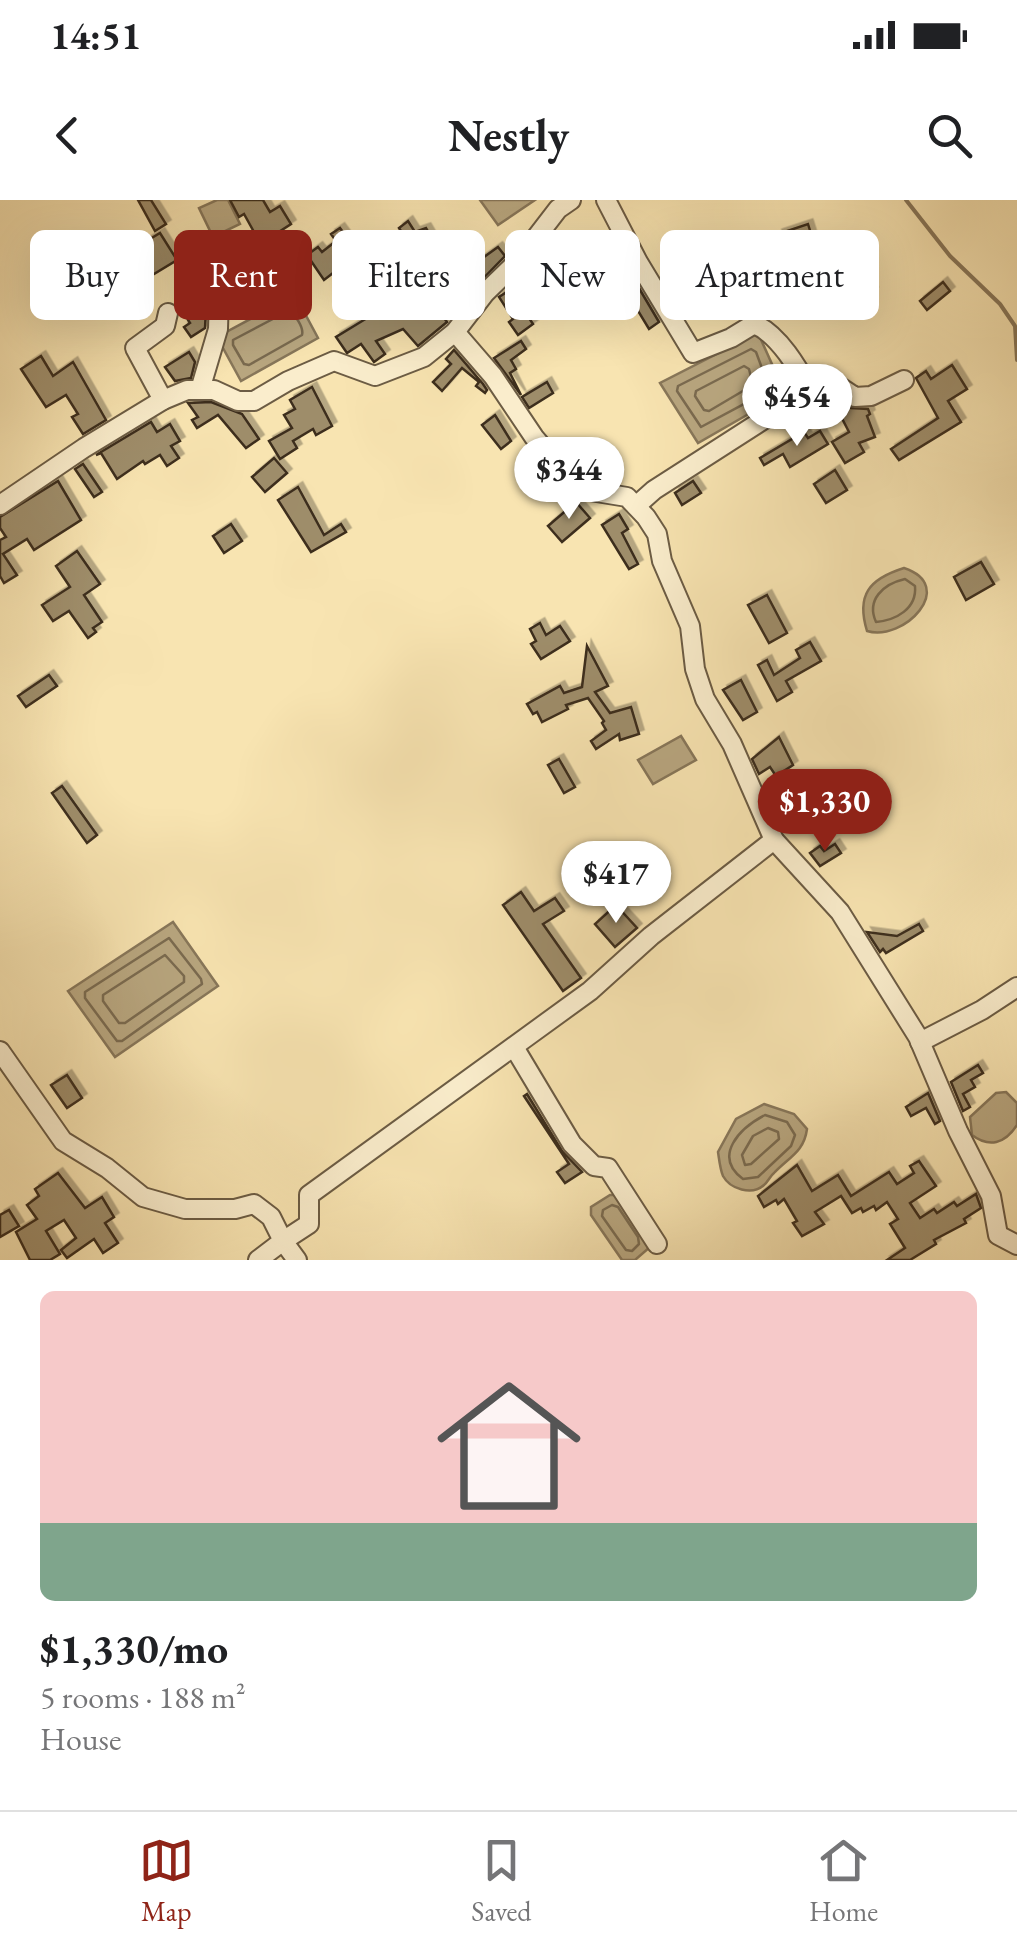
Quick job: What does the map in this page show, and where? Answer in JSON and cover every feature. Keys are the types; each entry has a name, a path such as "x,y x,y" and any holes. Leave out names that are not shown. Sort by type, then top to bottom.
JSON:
{"street":[{"path":"0,506 84,448 163,400 187,390 214,390 238,401 254,401 288,381 334,362 375,376 424,357 455,332 558,209 571,200"},
{"path":"606,200 638,262 694,352 732,338 754,324 764,328 787,354 812,392"},
{"path":"163,400 134,348 164,326 168,313"},
{"path":"200,390 218,320"},
{"path":"455,332 568,476 584,490 627,497 657,534 662,561 690,626 695,669 705,700 742,766 774,840 840,912 920,1042 958,1131 992,1196 998,1235 1017,1246"},
{"path":"636,506 802,395 840,387 856,397 871,396 904,380"},
{"path":"258,1260 309,1224 310,1195 590,991 651,936 774,840"},
{"path":"920,1042 1017,987"},
{"path":"514,1047 572,1144 594,1166 608,1168 657,1244"},
{"path":"0,1051 63,1140 143,1197 185,1209 235,1209 254,1204 271,1217 298,1260"}],"water":[{"path":"228,200 240,224 228,230 210,230 199,208"},
{"path":"480,200 535,200 498,225"},
{"path":"249,320 308,320 318,338 241,381 217,337"},
{"path":"758,333 785,393 698,443 660,383"},
{"path":"904,568 919,576 926,587 926,599 920,610 896,628 867,631 863,608 868,590 882,577"},
{"path":"681,736 696,760 653,784 638,760"},
{"path":"173,922 218,986 115,1057 68,991"},
{"path":"1006,1092 1017,1103 1017,1125 996,1142 972,1135 970,1117 996,1093"},
{"path":"764,1104 794,1114 807,1129 805,1137 799,1149 764,1185 742,1190 723,1176 718,1152 736,1119"},
{"path":"610,1195 618,1195 650,1247 635,1260 622,1260 591,1215 591,1207"}],"building":[{"path":"138,200 151,200 166,224 155,231"},
{"path":"230,200 263,200 270,212 280,206 291,224 282,230 253,230 244,214 239,217"},
{"path":"408,221 414,230 400,230"},
{"path":"160,233 174,262 154,274 154,237"},
{"path":"332,244 332,274 324,280 312,262 312,251 318,247 322,252"},
{"path":"498,247 505,256 485,277 485,256"},
{"path":"943,282 950,291 927,310 920,301"},
{"path":"640,290 659,322 649,329 640,314"},
{"path":"188,320 205,320 205,328 191,337 184,327 190,323"},
{"path":"364,320 447,322 418,346 403,329 376,341 385,354 374,362 361,344 347,353 336,337"},
{"path":"530,320 533,324 518,335 509,322"},
{"path":"521,341 526,349 511,360 516,369 510,373 521,395 494,358"},
{"path":"454,350 483,384 485,393 476,386 479,382 462,368 442,391 433,382 451,364 446,359"},
{"path":"189,352 195,362 191,378 175,381 165,367"},
{"path":"41,356 53,376 73,362 106,420 83,434 72,417 78,414 66,395 46,407 21,369"},
{"path":"952,365 967,389 948,401 961,422 899,460 891,449 938,418 916,378 926,371 931,379"},
{"path":"547,382 553,393 529,408 522,397"},
{"path":"312,387 332,426 316,435 313,429 293,441 297,448 280,459 269,441 292,428 284,415 295,409 290,400"},
{"path":"833,401 851,408 868,409 875,437 859,443 864,452 845,463 832,442 849,432"},
{"path":"211,402 242,414 259,439 246,448 218,415 197,428 192,420 198,417 188,403"},
{"path":"495,415 511,441 501,449 482,425"},
{"path":"151,422 157,432 170,424 180,441 171,446 179,458 167,466 160,455 145,464 143,461 117,479 101,453 96,455"},
{"path":"820,431 828,444 790,467 783,454 764,465 760,458 804,432 808,438"},
{"path":"274,458 287,473 265,492 252,477"},
{"path":"83,464 102,492 94,497 75,469"},
{"path":"835,470 847,490 826,503 814,484"},
{"path":"58,481 81,520 34,550 27,539 3,554 17,575 4,583 0,576 0,540 6,537 0,528 0,517"},
{"path":"693,481 701,493 682,505 675,493"},
{"path":"298,487 324,535 341,524 346,532 311,552 278,500"},
{"path":"576,502 590,518 562,542 548,526"},
{"path":"619,514 628,529 622,533 638,564 629,569 602,525"},
{"path":"231,524 242,541 224,553 213,536"},
{"path":"77,551 100,584 84,595 102,622 88,638 69,611 53,621 42,605 70,587 56,566"},
{"path":"981,562 994,584 966,600 954,577"},
{"path":"767,595 787,633 769,643 748,605"},
{"path":"540,623 546,635 560,626 570,641 541,659 531,644 536,641 530,629"},
{"path":"810,642 821,661 786,681 792,692 777,701 758,665 767,660 774,675 800,658 796,650"},
{"path":"587,646 608,686 595,692 610,713 631,707 639,734 620,740 619,734 596,749 591,741 606,730 588,698 566,705 568,709 542,722 527,704 560,686 564,693 582,687"},
{"path":"49,675 57,686 26,707 18,696"},
{"path":"741,680 757,712 743,720 723,690"},
{"path":"779,737 793,765 776,776 770,767 759,774 752,759"},
{"path":"559,759 575,787 564,793 548,765"},
{"path":"62,786 97,835 87,843 52,793"},
{"path":"835,844 841,853 820,866 810,853 820,846 824,851"},
{"path":"521,892 534,911 555,898 564,911 543,924 581,978 563,991 503,905"},
{"path":"616,905 637,928 615,947 595,924"},
{"path":"919,924 923,931 886,953 883,949 880,952 867,932 897,936"},
{"path":"978,1065 983,1073 971,1080 975,1087 963,1094 970,1107 963,1111 951,1082"},
{"path":"67,1075 82,1098 67,1108 51,1085"},
{"path":"928,1093 940,1121 935,1124 926,1108 911,1116 906,1107"},
{"path":"527,1094 562,1151 582,1172 565,1183 557,1172 569,1164 524,1096"},
{"path":"919,1161 936,1186 910,1203 920,1218 954,1202 957,1206 976,1194 981,1208 964,1219 966,1223 934,1240 936,1244 910,1260 887,1260 905,1248 890,1224 898,1219 887,1202 876,1210 874,1206 852,1213 841,1196 815,1212 824,1224 802,1236 784,1199 764,1207 758,1196 797,1165 812,1191 838,1175 851,1196 889,1172 897,1184 914,1173 910,1166"},
{"path":"58,1173 85,1208 102,1197 114,1217 105,1223 118,1243 103,1253 94,1239 67,1258 61,1250 76,1238 64,1220 46,1231 60,1254 50,1260 30,1260 16,1232 37,1219 27,1205 39,1196 35,1189"},
{"path":"9,1210 19,1226 0,1237 0,1215"}],"waterway":[{"path":"906,200 950,256 1000,304 1015,326 1017,360"}]}
